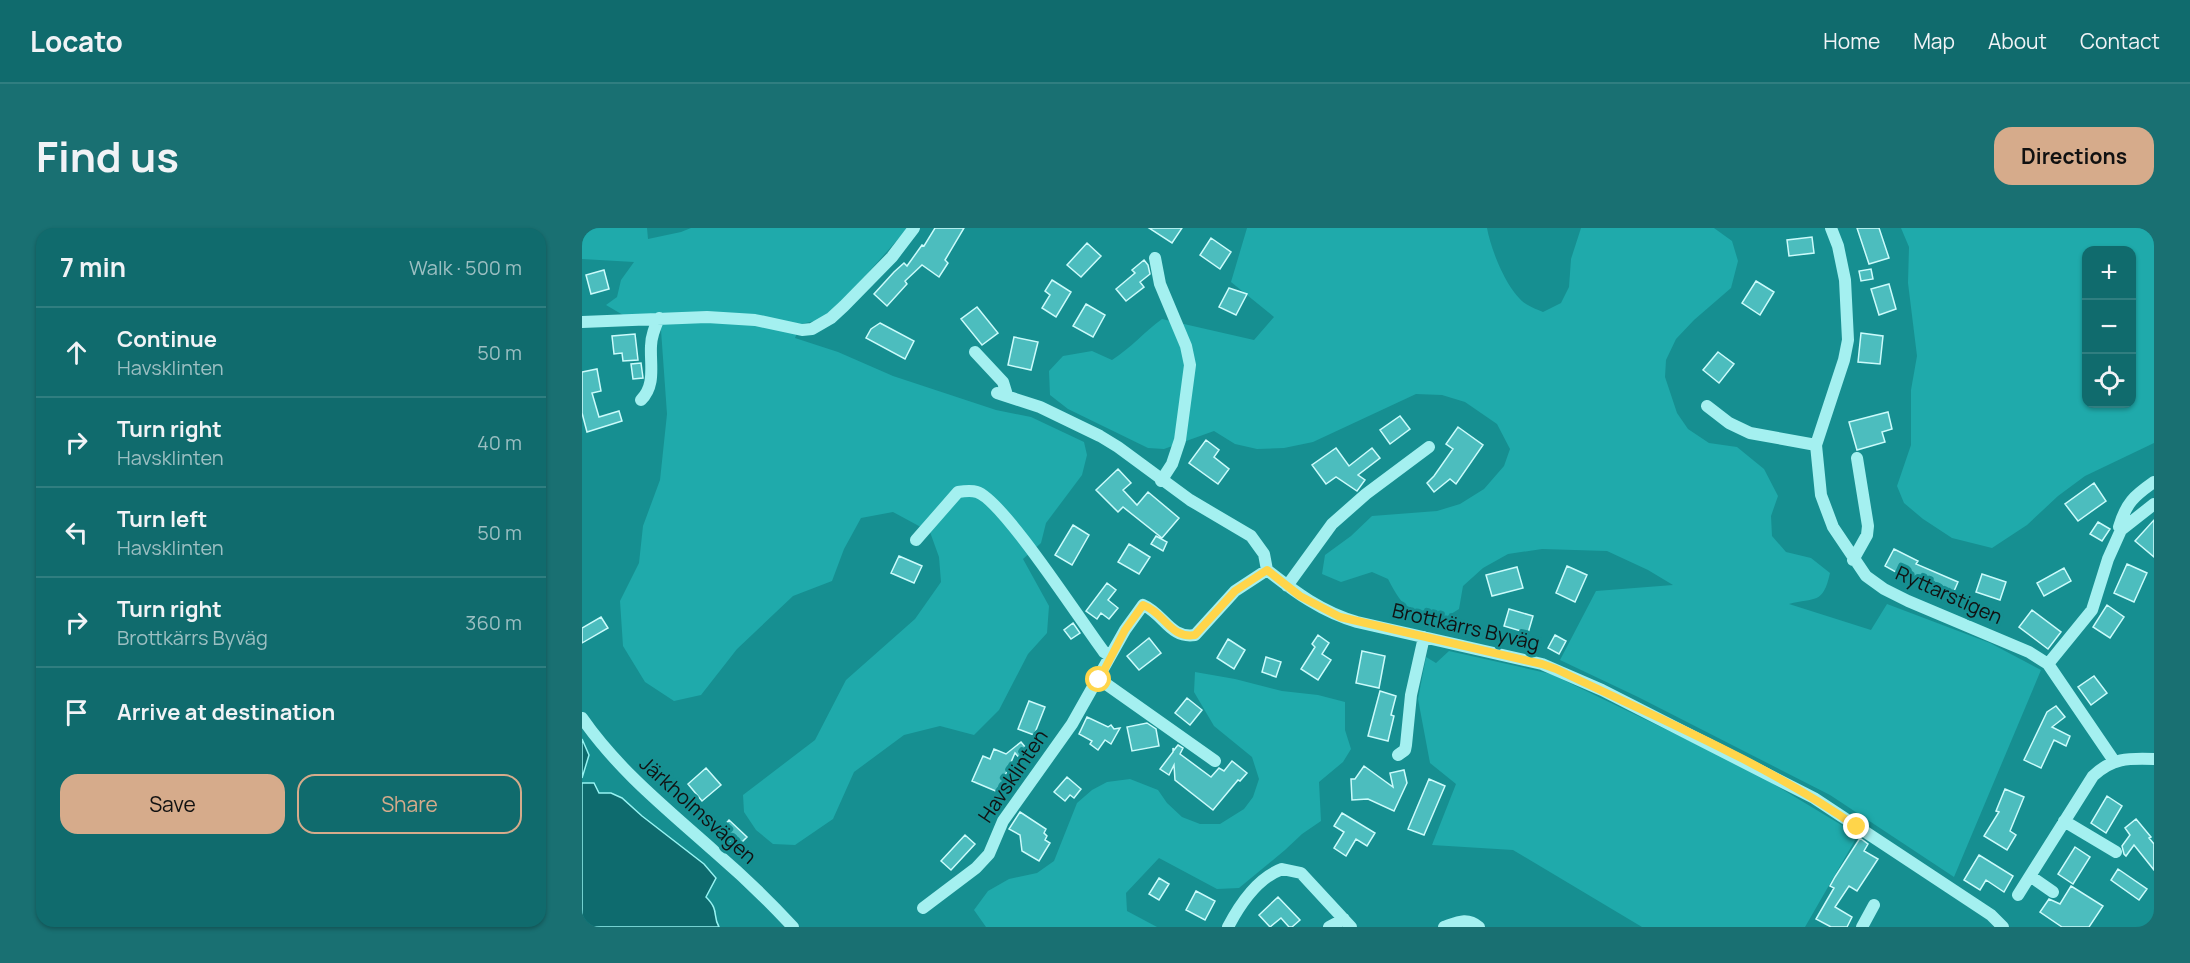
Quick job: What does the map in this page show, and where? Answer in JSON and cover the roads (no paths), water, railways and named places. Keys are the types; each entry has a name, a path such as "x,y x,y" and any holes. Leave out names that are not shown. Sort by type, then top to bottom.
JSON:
{"street":[{"path":"582,322 659,318 739,319 771,322 802,330 812,329 831,318 844,306 892,257 914,228"},
{"name":"Ryttarstigen","path":"1831,228 1838,246 1845,280 1848,340 1844,360 1816,446 1817,472 1827,513 1837,535 1866,576 1884,589 2028,652 2048,664 2114,761"},
{"path":"1155,258 1160,284 1186,346 1190,365 1180,440 1174,458 1161,481"},
{"path":"641,400 650,387 651,344 659,318"},
{"name":"Brottkärrs Byväg","path":"975,352 1003,382 1002,394 1040,407 1100,436 1161,481 1251,536 1264,554 1267,570 1300,596 1340,617 1542,664 1638,708 1814,798 1991,915 2003,927"},
{"path":"1707,406 1730,423 1750,433 1816,446"},
{"path":"1287,586 1318,541 1343,513 1430,447"},
{"path":"1853,560 1867,535 1868,526 1857,458"},
{"path":"2121,530 2119,527 2123,511 2128,503 2154,482"},
{"path":"916,540 958,492 977,492 998,508 1029,547 1090,634 1110,656"},
{"path":"2048,664 2092,610 2108,559 2121,530 2154,504"},
{"name":"Havsklinten","path":"923,909 976,868 988,854 1003,821 1048,759 1099,680 1110,656 1143,605 1155,611 1182,636 1195,635 1235,591 1267,570"},
{"path":"1398,755 1405,750 1411,695 1424,637"},
{"path":"1099,680 1215,761"},
{"name":"Järkholmsvägen","path":"582,718 636,783 739,873 793,927"},
{"path":"2018,895 2094,776 2114,761 2154,759"},
{"path":"2064,821 2116,852"},
{"path":"1228,927 1248,896 1266,878 1282,869 1301,873 1348,923"},
{"path":"2030,876 2053,892"},
{"path":"1862,927 1874,905"},
{"path":"1444,927 1462,921 1469,921 1479,927"},
{"path":"1329,927 1348,923"}]}
